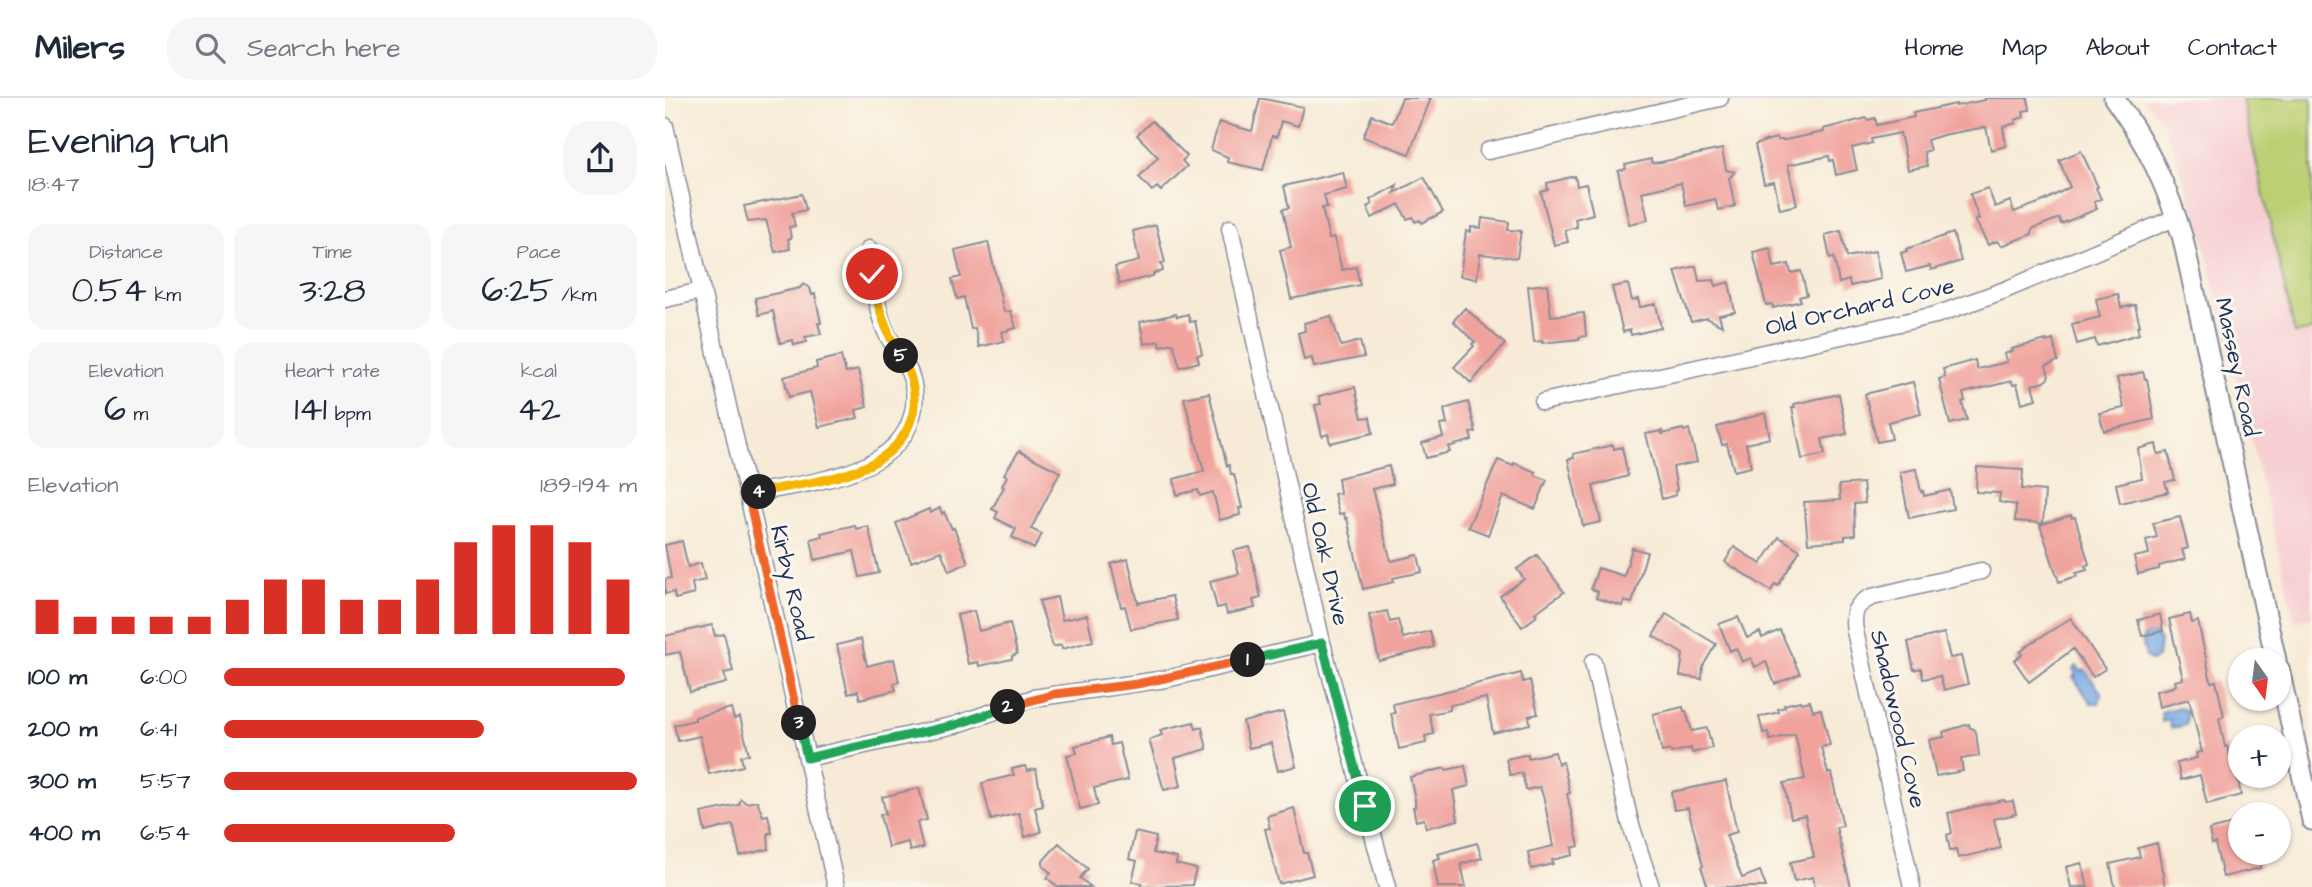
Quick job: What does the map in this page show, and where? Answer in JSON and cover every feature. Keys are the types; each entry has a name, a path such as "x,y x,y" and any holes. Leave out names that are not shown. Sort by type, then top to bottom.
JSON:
{"street":[{"path":"1488,151 1720,98"},
{"name":"Massey Road","path":"2114,98 2148,150 2162,177 2177,217 2273,648"},
{"name":"Kirby Road","path":"665,126 836,887"},
{"name":"Old Orchard Cove","path":"1543,402 1936,315 2005,290 2177,217"},
{"name":"Old Oak Drive","path":"1230,228 1322,643 1387,887"},
{"path":"748,494 838,475 875,463 896,446 910,424 914,409 911,375 881,317 869,249"},
{"path":"665,299 701,291"},
{"name":"Shadowood Cove","path":"1912,887 1855,631 1854,613 1857,605 1872,597 1981,571"},
{"path":"807,758 955,725 1033,698 1156,680 1322,643"},
{"path":"1593,662 1634,835 1651,887"},
{"path":"2288,711 2312,820"}],"shaded area":[{"path":"2143,98 2312,98 2312,617 2295,621 2200,226 2164,125"}],"green space":[{"path":"2242,98 2312,98 2312,330 2295,334"}],"water":[{"path":"2153,630 2160,640 2158,658 2151,661 2146,657 2142,639 2147,635 2147,631"},
{"path":"2077,666 2081,671 2085,670 2102,694 2099,703 2091,703 2073,677 2076,675 2073,669"},
{"path":"2179,707 2187,712 2186,725 2171,728 2169,720 2162,722 2161,712"}],"building":[{"path":"1260,98 1303,107 1298,126 1281,121 1277,137 1272,136 1263,170 1227,162 1228,157 1211,150 1219,122 1252,131"},
{"path":"1402,98 1431,98 1409,154 1363,137 1372,115 1392,123"},
{"path":"1985,98 2028,98 2030,110 2023,111 2024,117 2003,127 2006,146 1991,150 1986,127 1943,135 1927,140 1930,150 1924,152 1927,166 1908,170 1900,133 1871,139 1872,143 1852,148 1857,170 1836,175 1833,160 1830,161 1829,156 1788,165 1797,205 1780,209 1774,182 1764,184 1755,145 1765,141 1824,132 1823,129 1867,118 1875,118 1877,125 1914,117 1913,113"},
{"path":"1152,121 1187,156 1182,161 1187,166 1161,191 1157,187 1152,191 1139,177 1158,157 1137,135"},
{"path":"1722,149 1726,170 1735,172 1729,178 1735,206 1718,210 1715,199 1686,206 1681,183 1642,192 1648,220 1629,224 1618,171 1626,169 1625,165 1651,159 1652,163 1661,162"},
{"path":"2081,151 2098,187 2096,188 2101,199 2094,202 2097,209 2061,224 2059,218 2032,229 2032,234 2001,246 1997,241 1988,245 1975,220 1979,219 1970,194 1988,188 1995,207 2010,201 2014,212 2044,201 2070,187 2059,160"},
{"path":"1343,172 1347,189 1324,195 1327,207 1322,208 1329,239 1334,238 1342,270 1356,267 1360,285 1291,299 1280,250 1291,247 1283,209 1289,208 1284,186"},
{"path":"1575,176 1577,186 1586,184 1593,214 1575,219 1577,227 1565,230 1568,242 1554,245 1541,192 1548,190 1547,183"},
{"path":"1424,177 1443,212 1422,223 1420,220 1415,222 1413,217 1407,219 1399,204 1372,218 1367,207 1372,204 1370,200 1397,185 1394,193"},
{"path":"802,194 806,210 792,213 795,226 789,227 790,249 775,252 766,220 748,222 744,206"},
{"path":"1482,218 1509,222 1508,230 1521,231 1517,258 1480,254 1477,279 1460,276 1466,231 1471,232 1471,227 1481,228"},
{"path":"1156,225 1165,263 1161,263 1163,271 1119,284 1115,267 1139,261 1133,231"},
{"path":"1841,231 1847,257 1875,251 1881,279 1850,286 1849,280 1839,283 1834,257 1830,258 1825,235"},
{"path":"1953,233 1961,261 1931,270 1930,266 1906,272 1901,253"},
{"path":"988,242 1004,312 1011,311 1016,328 1002,332 1004,341 979,347 975,328 971,329 964,297 957,299 952,279 961,277 955,250"},
{"path":"1770,248 1774,267 1789,264 1791,273 1801,271 1807,295 1799,297 1801,301 1773,308 1772,304 1766,305 1753,252"},
{"path":"1696,266 1699,281 1714,280 1716,286 1729,282 1735,312 1719,315 1722,326 1707,318 1691,322 1675,271"},
{"path":"803,284 810,288 812,295 815,294 821,334 805,337 807,342 794,345 793,340 780,343 773,311 759,315 755,298 800,288"},
{"path":"1547,284 1551,316 1584,313 1586,336 1579,339 1534,342 1528,286"},
{"path":"1628,284 1632,301 1638,299 1640,307 1656,304 1661,328 1631,335 1630,330 1623,332 1612,287"},
{"path":"2118,294 2121,308 2135,305 2139,334 2097,346 2095,339 2077,344 2072,324 2100,317 2096,299"},
{"path":"1465,308 1505,344 1471,383 1454,367 1475,342 1453,321"},
{"path":"1176,314 1177,317 1188,314 1190,322 1195,321 1202,354 1197,355 1199,362 1180,367 1173,343 1160,346 1159,341 1144,344 1140,322"},
{"path":"1331,316 1341,346 1360,341 1364,357 1314,367 1312,358 1304,360 1298,333 1305,331 1304,323"},
{"path":"2053,340 2058,361 2046,366 2049,376 2045,382 2032,385 2036,399 2022,403 2017,384 2013,385 2012,381 1963,393 1965,401 1962,402 1967,420 1950,424 1939,379 1945,377 1943,369 1975,360 1977,369 2007,362 2004,354 2013,351 2012,349"},
{"path":"841,356 846,373 858,370 867,407 856,410 858,418 819,427 810,392 789,397 784,377 817,368 816,362"},
{"path":"2143,372 2147,379 2154,419 2104,431 2099,413 2124,408 2117,378"},
{"path":"1913,382 1921,414 1888,422 1892,439 1877,442 1865,394"},
{"path":"1355,387 1362,418 1370,417 1373,433 1330,443 1328,434 1322,436 1315,405 1321,404 1319,396"},
{"path":"1209,393 1227,466 1229,465 1231,474 1234,474 1242,508 1239,508 1240,515 1220,520 1213,492 1200,496 1198,490 1177,495 1174,479 1204,471 1184,398"},
{"path":"1839,394 1847,434 1822,439 1825,454 1802,459 1792,407 1795,407 1794,404"},
{"path":"1468,402 1476,432 1470,433 1472,440 1448,447 1450,452 1426,458 1422,443 1443,437 1440,425 1447,424 1444,409"},
{"path":"1765,413 1770,438 1746,444 1751,467 1734,471 1727,444 1722,445 1717,427"},
{"path":"1689,429 1697,462 1673,467 1676,495 1662,499 1646,434 1662,431 1662,434"},
{"path":"2156,444 2158,454 2168,452 2175,480 2165,482 2168,492 2120,503 2116,484 2142,478 2138,449"},
{"path":"1613,445 1614,449 1622,447 1628,476 1593,486 1601,522 1583,526 1568,459 1574,458 1573,454"},
{"path":"1019,451 1060,472 1031,529 1042,534 1034,549 1012,537 1016,529 995,518 998,512 992,509 1004,487 1002,486 1007,476 1004,474"},
{"path":"1498,460 1513,466 1514,463 1547,480 1535,509 1503,496 1488,535 1468,527"},
{"path":"1389,466 1393,484 1372,489 1391,561 1418,555 1422,572 1393,578 1394,582 1363,589 1347,518 1345,519 1344,513 1339,514 1334,494 1340,493 1338,478"},
{"path":"1977,467 2023,470 2022,489 2045,491 2043,523 2015,521 2016,505 1999,502 2000,493 1976,492"},
{"path":"1916,469 1924,496 1950,490 1953,509 1909,518 1900,472"},
{"path":"1863,483 1865,503 1854,504 1855,535 1845,536 1845,540 1808,543 1804,502 1840,500 1839,485"},
{"path":"940,508 952,529 954,528 968,563 949,571 941,551 911,562 896,523 929,509 930,513"},
{"path":"2071,515 2072,518 2075,517 2089,564 2085,566 2087,570 2076,573 2077,576 2059,582 2040,525"},
{"path":"2180,517 2188,548 2182,550 2185,559 2138,574 2134,557 2149,554 2146,540 2157,537 2153,523"},
{"path":"855,525 856,529 868,526 879,573 860,577 854,551 815,560 811,539 822,536 821,533"},
{"path":"1779,537 1800,550 1778,586 1775,584 1771,591 1725,562 1734,547 1761,564"},
{"path":"682,541 688,567 701,563 705,580 692,583 694,594 675,599 674,592 665,594 665,579 671,578 665,545"},
{"path":"1250,547 1261,598 1253,600 1255,608 1227,614 1225,606 1217,608 1210,581 1239,574 1233,551"},
{"path":"1632,548 1647,552 1632,603 1624,601 1622,606 1596,598 1598,592 1591,589 1598,568 1624,576"},
{"path":"1537,555 1564,592 1535,613 1537,616 1522,627 1500,596 1524,579 1517,569"},
{"path":"1128,559 1138,603 1172,596 1178,620 1131,629 1125,606 1121,607 1111,564"},
{"path":"1057,597 1062,620 1087,615 1093,641 1062,649 1061,645 1053,647 1039,601"},
{"path":"974,611 979,631 1010,623 1017,654 1012,656 1012,659 979,666 978,662 968,664 957,615"},
{"path":"1387,611 1390,622 1398,620 1403,638 1430,631 1434,647 1379,661 1369,615"},
{"path":"1666,614 1716,644 1703,666 1702,679 1680,676 1683,654 1653,636"},
{"path":"2160,614 2163,631 2142,636 2138,620"},
{"path":"2190,614 2192,623 2198,621 2211,682 2216,681 2224,716 2219,718 2225,747 2228,750 2228,788 2240,788 2241,795 2207,804 2200,775 2181,780 2177,763 2197,758 2196,753 2202,752 2189,699 2159,707 2156,691 2173,687 2176,685 2175,681 2183,679 2169,619"},
{"path":"1738,617 1747,638 1760,632 1762,638 1780,630 1800,674 1775,684 1766,662 1755,667 1751,658 1742,662 1736,648 1730,651 1719,624"},
{"path":"2071,618 2105,669 2093,677 2073,649 2029,682 2014,660 2022,655 2020,652 2030,644"},
{"path":"712,625 715,636 724,634 733,671 724,673 726,683 690,692 680,652 665,655 665,636"},
{"path":"1944,633 1950,658 1961,656 1968,684 1944,690 1940,676 1923,679 1921,668 1914,670 1908,642"},
{"path":"861,639 867,666 894,659 899,682 894,684 896,690 860,699 858,691 848,694 837,645"},
{"path":"1521,673 1523,682 1530,680 1538,714 1529,716 1530,724 1493,733 1486,698 1450,705 1450,710 1429,714 1434,734 1425,736 1426,743 1399,749 1391,713 1395,713 1393,704"},
{"path":"1810,701 1813,711 1821,709 1830,745 1821,747 1828,773 1831,773 1843,826 1836,827 1851,887 1815,887 1813,877 1794,881 1790,862 1814,857 1805,815 1791,818 1784,783 1805,779 1795,734 1770,740 1768,732 1763,733 1759,717 1779,712 1778,709 1785,707 1784,705"},
{"path":"1683,707 1692,731 1707,728 1712,748 1692,753 1691,748 1671,753 1670,750 1662,752 1653,714"},
{"path":"731,708 734,719 740,717 749,754 741,756 743,766 709,774 700,736 678,741 674,725"},
{"path":"1283,712 1296,766 1278,771 1271,743 1249,748 1243,722"},
{"path":"1194,722 1196,729 1202,727 1207,749 1175,758 1181,786 1164,790 1149,740 1162,735 1160,730"},
{"path":"1969,724 1976,732 1979,756 1961,759 1963,771 1936,776 1929,740 1944,737 1943,732"},
{"path":"1109,737 1111,745 1119,743 1128,780 1094,788 1098,805 1080,809 1067,755 1077,753 1075,746"},
{"path":"1555,752 1558,764 1563,762 1579,846 1572,848 1573,855 1552,860 1553,864 1531,869 1528,852 1553,846 1544,799 1540,787 1526,790 1522,773 1510,775 1506,759 1528,754 1528,758"},
{"path":"1025,766 1027,771 1036,769 1043,806 1035,808 1041,832 1025,837 1019,813 991,820 982,783 1014,775 1012,769"},
{"path":"1465,766 1469,786 1453,790 1458,820 1426,828 1424,819 1416,821 1410,777"},
{"path":"1726,781 1737,832 1726,835 1742,878 1760,871 1766,887 1708,887 1688,808 1674,810 1671,792"},
{"path":"919,788 927,820 917,822 923,848 910,851 908,842 888,847 880,815 886,814 882,797"},
{"path":"741,799 746,803 757,801 763,816 768,815 772,833 768,833 769,849 740,856 733,825 705,832 701,813 739,805"},
{"path":"2004,800 2013,801 2016,814 1994,819 2001,848 1958,858 1956,849 1950,850 1947,835 1952,833 1948,813"},
{"path":"1294,808 1304,853 1307,853 1313,875 1279,884 1265,829 1270,828 1267,816"},
{"path":"2228,825 2228,865 2259,865 2260,868 2223,877 2209,830"},
{"path":"1135,832 1156,837 1153,853 1177,858 1176,864 1196,869 1192,885 1141,887 1142,883 1132,881 1137,861 1129,859"},
{"path":"1059,843 1088,869 1080,878 1091,887 1058,887 1047,878 1051,873 1043,866 1043,861"},
{"path":"1477,843 1482,858 1461,864 1466,887 1438,887 1433,860 1440,858 1438,854"},
{"path":"2157,843 2165,887 2115,887 2110,864 2140,857 2138,848"},
{"path":"2082,863 2088,887 2071,887 2066,867"}],"route":[{"path":"872,274 887,333 911,375 914,409 902,439 875,463 857,470 748,494 807,758 955,725 1033,698 1166,678 1322,643 1365,806"}]}
